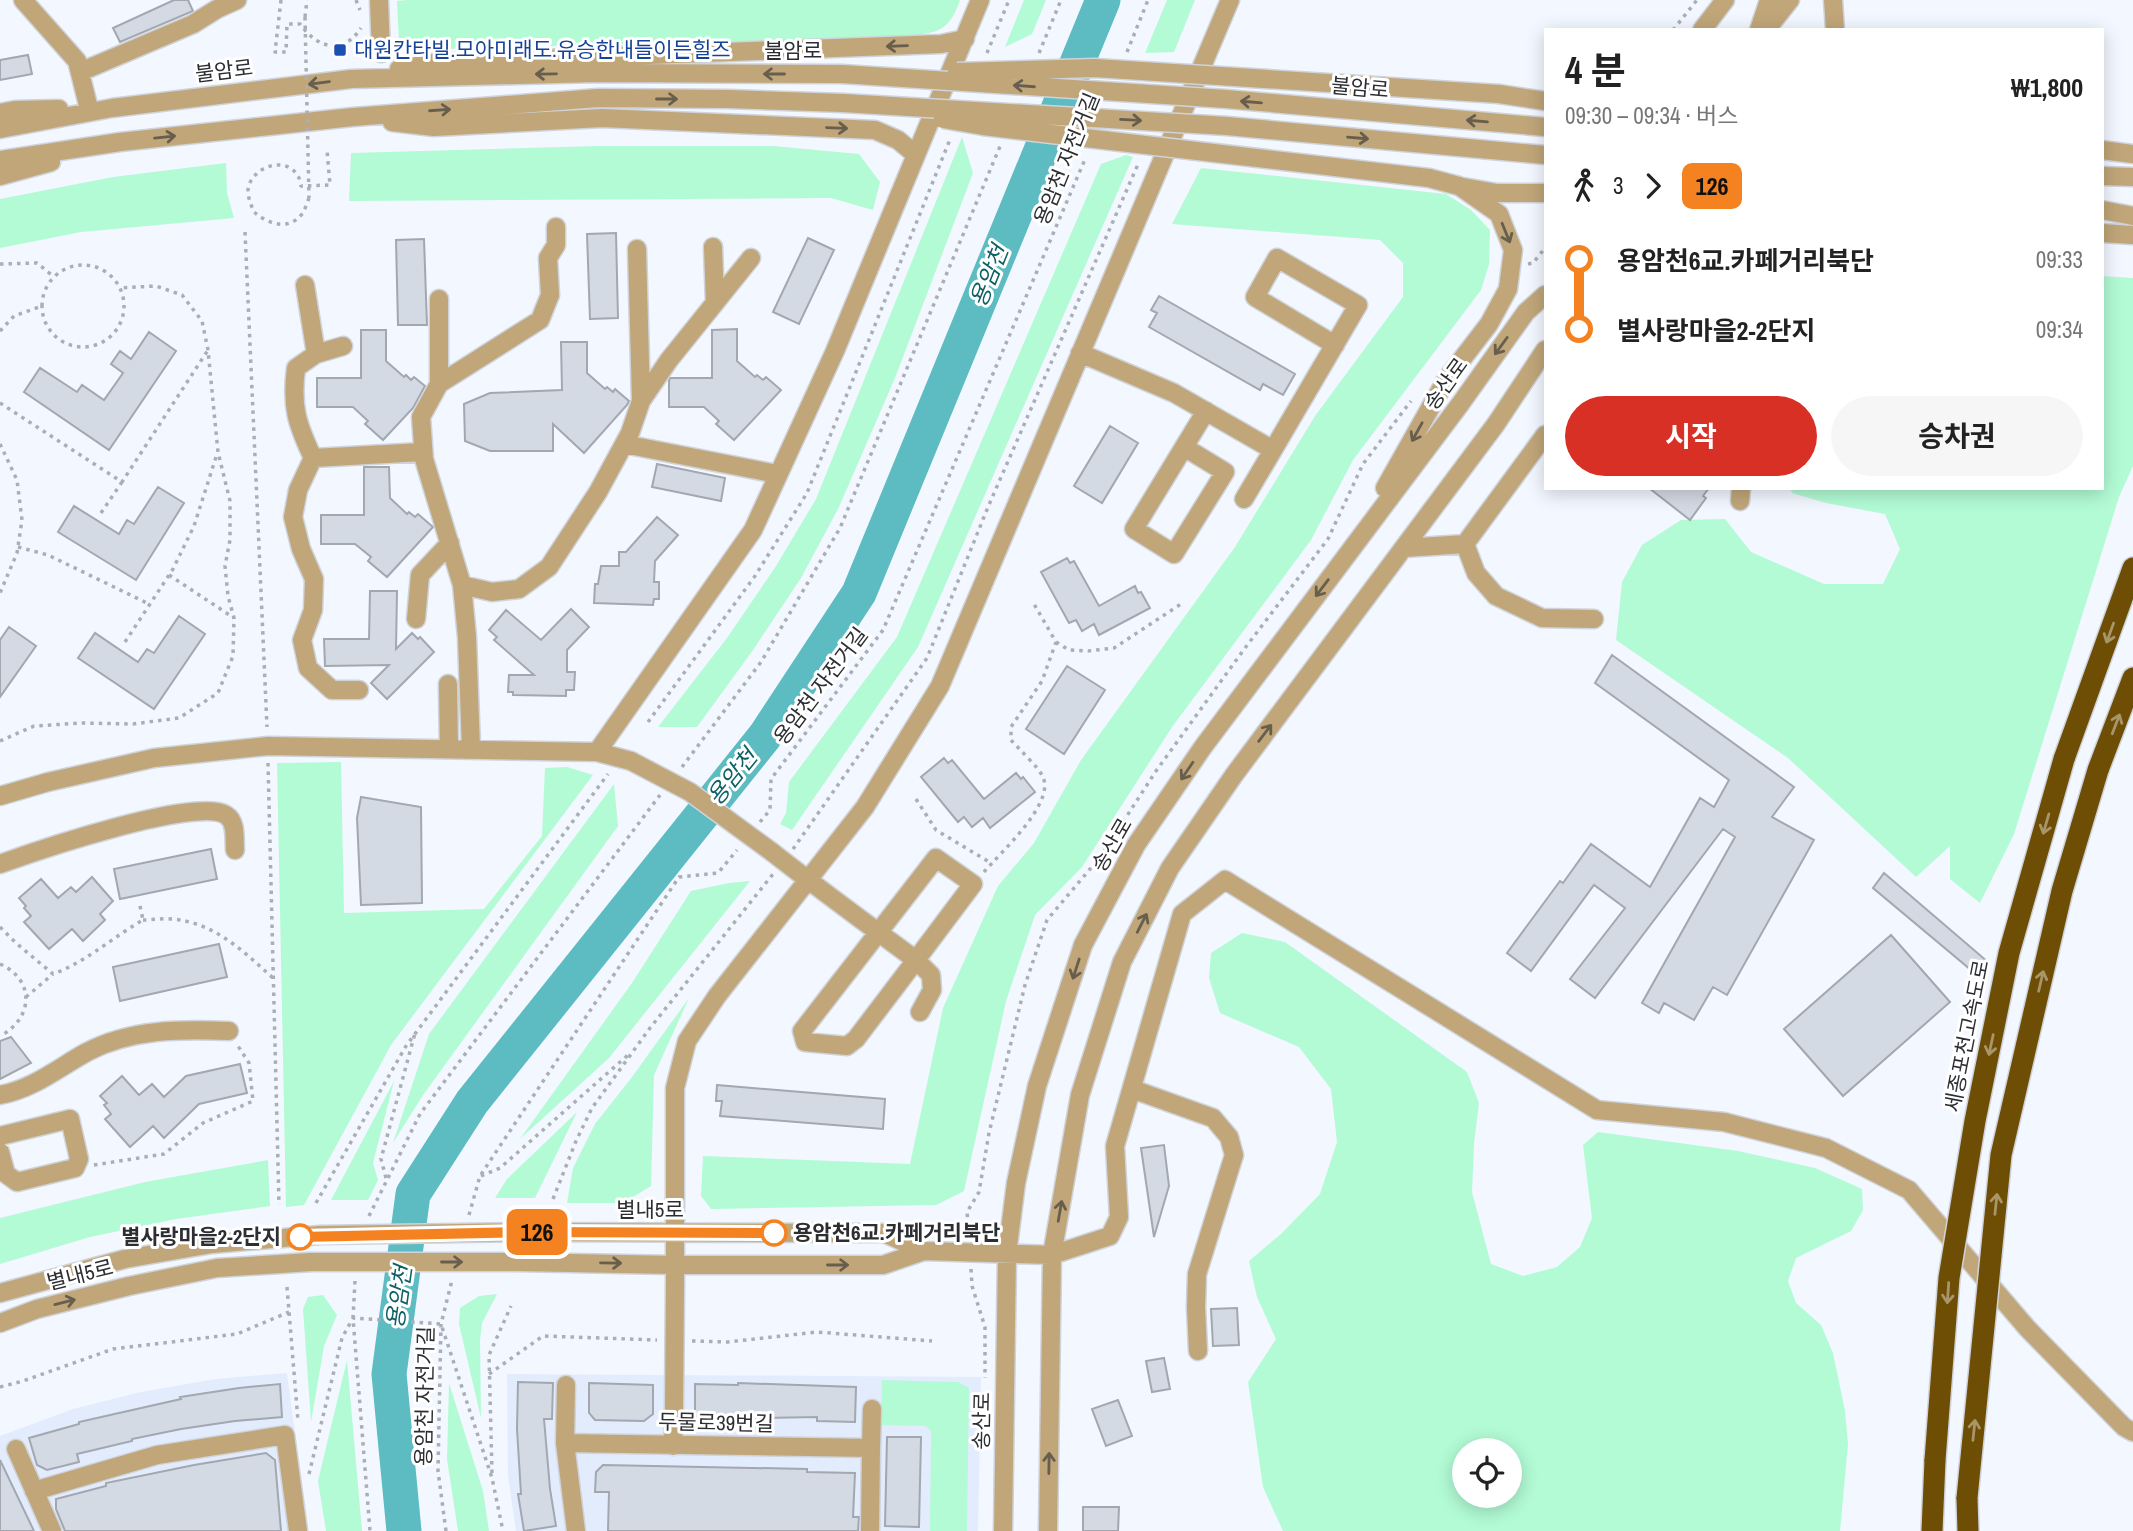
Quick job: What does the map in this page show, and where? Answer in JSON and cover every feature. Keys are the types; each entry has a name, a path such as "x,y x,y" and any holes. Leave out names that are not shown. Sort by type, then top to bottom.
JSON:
{"highway":[{"name":"세종포천고속도로","path":"1932,1531 1950,1278 1975,1121 2009,953 2064,759 2133,568"},
{"path":"1968,1531 1967,1498 2001,1155 2062,891 2098,770 2133,678"}],"street":[{"path":"23,0 77,61 89,109"},
{"path":"80,72 193,24 216,9 237,0"},
{"path":"379,0 381,53"},
{"path":"597,752 753,530 835,351 980,0"},
{"path":"673,1446 675,1088 687,1041 717,996 865,807 940,686 1230,0"},
{"path":"1704,28 1725,0"},
{"path":"1760,28 1769,0"},
{"path":"1768,28 1790,0"},
{"path":"1833,0 1835,28"},
{"path":"351,79 433,63 941,44 964,39"},
{"path":"842,74 1095,68 1542,99"},
{"name":"불암로","path":"0,129 112,108 351,79 597,73 842,74 1226,99 1544,127"},
{"path":"0,160 120,142 354,117 598,98 843,103 1227,126 1544,155"},
{"path":"843,103 983,126 1429,178 1459,187 1497,193 1544,193"},
{"path":"0,113 15,110 112,108"},
{"path":"354,117 434,127 602,118 875,130 898,140 916,155"},
{"path":"0,176 120,142"},
{"path":"2104,150 2133,154"},
{"path":"2104,176 2133,177"},
{"path":"1350,550 1446,380 1489,324 1508,289 1513,250 1499,214 1459,187"},
{"path":"2104,211 2133,216"},
{"path":"439,384 540,320 550,295 548,257 556,245 556,227"},
{"path":"2104,233 2133,235"},
{"path":"713,247 715,303"},
{"path":"637,249 641,401"},
{"path":"462,585 492,592 519,589 550,567 585,514 624,444 641,401 669,360 751,258"},
{"path":"1244,499 1335,345 1358,305 1277,258 1255,297 1335,345"},
{"path":"305,285 316,354"},
{"name":"송산로","path":"1003,1531 1007,1254 1016,1183 1037,1086 1083,945 1136,845 1203,747 1526,312 1544,296"},
{"path":"439,299 439,384 421,417 423,452 462,585 467,637 471,749"},
{"path":"313,458 297,424 293,393 296,368 316,354 343,346"},
{"path":"1048,1531 1052,1255 1080,1095 1122,962 1170,868 1234,775 1496,424 1544,351"},
{"path":"1080,354 1174,393 1273,450"},
{"path":"1505,409 1544,370"},
{"path":"1184,447 1225,472 1174,554 1134,529 1184,447 1206,411"},
{"path":"1404,548 1465,544 1544,436"},
{"path":"624,444 777,474"},
{"path":"313,458 423,452"},
{"path":"313,458 298,490 293,517 314,579 313,610 302,640 308,668 332,690 359,690"},
{"path":"416,619 420,575 450,542"},
{"path":"1465,544 1476,573 1496,596 1542,618 1594,619"},
{"path":"448,684 449,748"},
{"path":"0,796 154,758 268,746 597,752 631,761 690,792 916,960 931,975 932,990 920,1012"},
{"path":"0,864 74,838 127,824 197,811 219,812 228,816 233,824 235,850"},
{"path":"936,858 973,884 856,1039 847,1046 806,1042 802,1031 936,858"},
{"name":"별내5로","path":"0,1323 50,1306 217,1268 311,1262 883,1265 925,1251 1052,1255 1110,1236 1119,1217 1115,1146 1182,914 1225,880 1597,1110 1724,1122 1814,1144 1909,1190 2026,1328 2124,1427 2133,1432"},
{"path":"0,1095 17,1092 110,1042 168,1030 229,1031"},
{"path":"1132,1089 1213,1118 1229,1137 1234,1155 1197,1274 1198,1351"},
{"path":"0,1136 70,1119 79,1159 75,1168 17,1182 6,1174 0,1152"},
{"name":"별내5로","path":"0,1293 150,1255 212,1244 320,1235 527,1232 884,1233 925,1251"},
{"path":"566,1385 565,1443 576,1531"},
{"path":"870,1531 872,1409"},
{"path":"34,1491 157,1455 285,1435 298,1531"},
{"name":"두물로39번길","path":"565,1443 871,1448"},
{"path":"16,1449 52,1531"}],"path":[{"path":"281,0 275,52 286,52 288,24 300,24 307,33 324,45 339,46 353,38 361,29 361,21"},
{"path":"307,0 305,17 309,170 309,184 309,198 301,215 292,222 272,224 254,212 248,192 250,181 257,171 280,165 291,169 298,176 301,186 311,186 320,186 330,185 327,150"},
{"path":"356,0 361,12"},
{"path":"1126,53 1148,0"},
{"path":"1675,28 1697,0"},
{"name":"용암천 자전거길","path":"752,831 770,810 771,779 883,630 1087,153"},
{"path":"553,1199 592,1108 927,658 988,508 1140,159"},
{"path":"245,232 268,746 279,1205"},
{"path":"0,264 37,263 53,276"},
{"path":"73,265 94,265 113,277 124,296 124,318 113,336 93,347 71,346 52,335 42,316 42,295 53,276 73,265"},
{"path":"0,741 34,726 133,724 179,718 218,693 233,656 234,618 228,596 225,566 230,540 230,500 218,452 208,350 202,321 182,295 156,286 120,288"},
{"path":"0,331 14,316 42,306"},
{"path":"101,513 208,350"},
{"path":"0,403 122,481"},
{"path":"0,444 17,480 22,520 18,547 0,593"},
{"path":"125,642 169,575 194,526 218,452"},
{"path":"18,547 48,555 149,604"},
{"path":"169,575 234,618"},
{"path":"1034,604 1056,642 1069,650 1088,651 1114,648 1184,602"},
{"path":"973,884 1031,821 1045,794 1044,777 1011,740 1011,727 1042,681 1056,642"},
{"path":"316,1203 416,1031 609,773"},
{"path":"916,799 936,830 991,863"},
{"path":"466,1226 480,1176 679,877 718,873 744,841"},
{"path":"139,901 144,920"},
{"path":"26,997 53,974 72,968 120,933 144,920 171,919 204,926 237,945 274,978"},
{"path":"0,927 53,974"},
{"path":"0,964 20,979 26,997 21,1019 12,1030 0,1036"},
{"path":"75,1168 164,1154 203,1123 253,1101 249,1063 229,1031"},
{"path":"387,1180 381,1159 416,1031"},
{"path":"480,1176 500,1168 635,1049"},
{"name":"용암천 자전거길","path":"446,1531 438,1471 441,1324 453,1275"},
{"path":"286,1287 299,1433"},
{"path":"492,1478 489,1355 511,1306"},
{"path":"0,1387 113,1349 237,1334 289,1312"},
{"path":"303,1470 306,1479 342,1338 353,1318 441,1324 492,1478 503,1531"},
{"path":"689,1341 728,1342 817,1332 932,1341"},
{"path":"489,1374 543,1336 662,1340"}],"shaded area":[{"path":"287,1373 308,1531 0,1531 0,1436 73,1409 141,1392 216,1379"},
{"path":"507,1374 981,1377 978,1531 516,1531 508,1476"}],"green space":[{"path":"960,0 951,20 939,30 903,37 405,50 399,43 397,1"},
{"path":"1024,0 1046,0 1032,34 1005,47"},
{"path":"1167,0 1195,0 1174,52 1145,53"},
{"path":"962,137 973,173 895,378 839,507 801,578 697,727 658,727 727,638 776,566 816,499"},
{"path":"597,146 773,146 859,154 880,182 873,210 831,198 349,201 351,153"},
{"path":"1126,155 1133,157 918,647 792,830 780,824 786,813 789,782 897,637 1101,164"},
{"path":"226,163 227,193 234,218 81,232 0,248 0,199 113,177"},
{"path":"1201,168 1446,194 1471,210 1490,230 1489,264 1481,290 1353,460 1311,540 1172,727 1082,867 1035,915 1006,1001 964,1191 936,1205 711,1209 701,1196 703,1156 910,1164 943,1008 998,886 1034,843 1081,760 1235,547 1315,416 1403,297 1403,263 1380,240 1172,224"},
{"path":"2104,276 2133,278 2133,466 2119,497 2014,834 1980,903 1950,879 1950,846 1916,877 1788,758 1616,640 1622,582 1642,545 1681,520 1725,519 1751,552 1824,584 1883,584 1900,549 1885,514 1826,503 1792,493 1791,490 2104,490"},
{"path":"341,762 344,913 484,909 542,836 545,768 567,767 593,775 391,1045 304,1205 286,1207 277,763"},
{"path":"614,784 618,826 423,1095 393,1143 429,1034"},
{"path":"750,881 609,1058 520,1139 632,983 691,891"},
{"path":"1242,933 1285,942 1467,1072 1479,1103 1472,1192 1491,1264 1523,1276 1557,1267 1580,1247 1592,1218 1583,1145 1598,1132 1738,1151 1815,1168 1862,1189 1863,1210 1851,1231 1796,1258 1788,1281 1796,1303 1821,1325 1833,1353 1845,1411 1848,1444 1840,1531 1283,1531 1263,1487 1248,1382 1276,1339 1257,1297 1249,1261 1281,1234 1320,1194 1337,1142 1331,1089 1299,1047 1220,1013 1209,978 1211,953"},
{"path":"689,998 654,1075 651,1186 623,1203 567,1203 573,1168 595,1124"},
{"path":"394,1081 373,1163 378,1180 368,1200 331,1200"},
{"path":"577,1112 535,1198 495,1198 507,1179"},
{"path":"268,1160 270,1206 176,1219 90,1237 0,1264 0,1218 145,1182"},
{"path":"497,1294 482,1323 481,1418 459,1324 460,1308 479,1296"},
{"path":"323,1295 337,1315 324,1346 311,1422 303,1309 308,1297"},
{"path":"347,1360 362,1531 326,1531 318,1481"},
{"path":"882,1380 958,1382 969,1388 967,1531 930,1531 931,1431 926,1426 881,1425"},
{"path":"449,1383 483,1491 489,1531 458,1531 447,1459"}],"building":[{"path":"174,0 188,0 193,11 120,42 113,28"},
{"path":"28,55 32,74 0,80 0,60"},
{"path":"616,233 618,318 590,319 587,234"},
{"path":"808,238 834,250 799,324 773,312"},
{"path":"424,239 427,325 398,325 396,240"},
{"path":"1159,296 1295,374 1283,395 1263,384 1260,390 1149,327 1157,313 1151,310"},
{"path":"737,329 737,361 755,377 757,375 763,380 766,377 781,390 734,440 716,424 719,421 704,407 669,407 669,381 670,378 712,378 712,330"},
{"path":"361,330 386,330 386,361 404,377 406,375 411,380 414,377 425,386 413,408 383,440 365,424 368,421 353,407 317,407 317,378 361,378"},
{"path":"149,332 176,351 109,450 24,392 40,368 77,392 82,385 104,400 123,373 111,364 120,351 131,359"},
{"path":"561,342 587,342 587,373 605,389 607,387 613,392 615,389 629,401 584,453 553,424 553,451 490,451 465,441 464,404 490,393 562,390"},
{"path":"1110,426 1138,443 1102,503 1074,486"},
{"path":"657,464 725,478 721,501 652,487"},
{"path":"364,467 389,467 390,498 407,514 409,512 415,517 418,514 433,527 387,577 368,561 371,557 355,544 321,544 321,515 364,515"},
{"path":"158,487 184,503 136,580 58,532 74,506 119,534 127,520 134,524"},
{"path":"1652,490 1708,490 1703,496 1706,498 1690,520"},
{"path":"657,517 678,535 655,561 654,582 659,582 659,599 654,599 653,605 594,603 595,584 598,584 601,566 619,566 619,552 626,552"},
{"path":"1067,558 1070,563 1074,561 1099,606 1135,586 1150,608 1099,635 1094,624 1082,631 1076,620 1069,623 1041,572"},
{"path":"370,591 397,591 396,649 412,633 418,639 420,637 434,652 387,699 371,683 389,665 325,666 324,639 369,639"},
{"path":"571,609 589,627 567,650 567,672 575,672 574,690 566,690 566,696 513,695 513,692 508,692 509,675 534,675 494,640 497,637 489,630 506,610 541,640"},
{"path":"179,616 205,634 154,709 78,658 95,633 138,662 147,649 154,653"},
{"path":"9,627 36,646 0,697 0,640"},
{"path":"1612,655 1794,787 1772,817 1814,840 1727,995 1713,987 1694,1020 1664,1003 1659,1013 1642,1003 1735,837 1723,829 1595,998 1570,979 1625,908 1594,885 1531,971 1507,953 1591,844 1650,887 1700,798 1714,807 1729,780 1595,683"},
{"path":"1067,666 1105,690 1064,754 1026,729"},
{"path":"944,758 948,763 952,760 984,799 1016,773 1021,779 1023,777 1035,792 990,828 983,818 972,827 964,817 958,822 921,777"},
{"path":"361,797 421,807 422,903 361,905 357,818"},
{"path":"211,849 217,879 120,899 114,869"},
{"path":"1884,873 1988,962 1977,975 1873,888"},
{"path":"92,877 113,901 100,914 105,920 83,941 72,929 49,949 24,922 31,916 19,898 41,879 58,898 71,887 76,892"},
{"path":"1891,935 1950,1002 1843,1096 1784,1029"},
{"path":"219,944 227,977 120,1001 113,967"},
{"path":"11,1037 31,1063 0,1079 0,1041"},
{"path":"240,1064 247,1093 199,1104 164,1138 153,1126 130,1147 105,1119 111,1114 104,1105 107,1103 100,1096 122,1076 139,1095 152,1084 164,1097 186,1076"},
{"path":"717,1085 885,1099 883,1129 720,1116 722,1101 716,1101"},
{"path":"1164,1145 1169,1186 1154,1237 1141,1148"},
{"path":"1237,1308 1239,1345 1213,1346 1211,1309"},
{"path":"1164,1358 1170,1389 1152,1392 1146,1361"},
{"path":"518,1382 553,1383 552,1419 544,1419 556,1526 524,1531 518,1494 521,1494 517,1429"},
{"path":"589,1383 653,1385 653,1414 644,1421 595,1420 589,1413"},
{"path":"280,1384 282,1417 235,1421 132,1439 77,1454 79,1462 47,1470 37,1465 29,1438 79,1422 181,1399 180,1397"},
{"path":"695,1384 856,1387 855,1422 817,1421 817,1417 695,1419"},
{"path":"1118,1400 1132,1436 1106,1446 1092,1409"},
{"path":"887,1437 921,1437 919,1527 885,1526"},
{"path":"266,1453 275,1460 281,1531 65,1531 56,1509 56,1499 106,1486 106,1483"},
{"path":"0,1460 34,1531 0,1531"},
{"path":"603,1465 807,1469 807,1472 855,1473 853,1517 859,1517 858,1531 608,1531 609,1492 595,1492 596,1472"},
{"path":"1083,1507 1119,1507 1118,1531 1083,1531"}],"waterway":[{"name":"용암천","path":"404,1531 389,1374 413,1194 472,1102 765,736 859,593 1103,0"}],"bus line":[{"name":"126","path":"300,1237 527,1232 774,1233"}],"place":[{"name":"대원칸타빌.모아미래도.유승한내들이든힐즈","path":"340,50"},
{"name":"용암천6교.카페거리북단","path":"774,1233"},
{"name":"별사랑마을2-2단지","path":"300,1237"}]}
